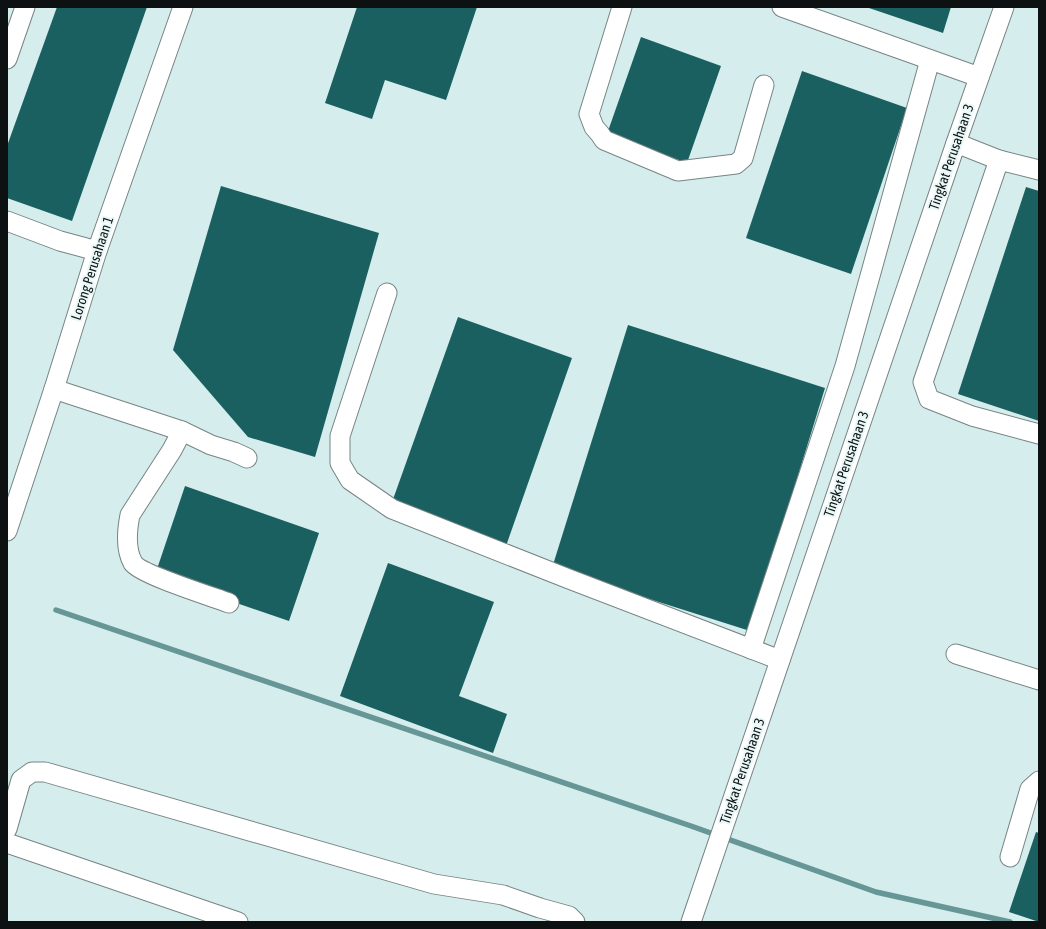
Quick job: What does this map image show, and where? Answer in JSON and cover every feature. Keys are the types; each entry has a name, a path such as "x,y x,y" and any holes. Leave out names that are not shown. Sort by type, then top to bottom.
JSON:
{"street":[{"path":"7,59 24,7"},
{"name":"Lorong Perusahaan 1","path":"7,531 97,252 183,7"},
{"path":"622,7 589,114 594,127 604,140 678,171 736,164 743,158 764,86"},
{"path":"782,7 978,77"},
{"name":"Tingkat Perusahaan 3","path":"691,922 978,77 1004,7"},
{"path":"751,649 845,366 930,60"},
{"path":"956,143 999,160 1039,170"},
{"path":"999,160 923,382 929,399 972,416 1039,434"},
{"path":"7,221 60,241 97,252"},
{"path":"387,293 340,436 340,463 350,480 392,509 780,660"},
{"path":"54,389 182,431 211,445 234,452 247,458"},
{"path":"182,431 172,450 130,515 127,527 127,544 134,564 147,573 229,603"},
{"path":"956,654 1039,680"},
{"path":"7,829 21,780 32,772 45,772 434,884 503,895 569,916 575,922"},
{"path":"1010,857 1030,789 1039,781"},
{"path":"7,842 238,922"}],"shaded area":[{"path":"7,7 1039,7 1039,922 7,922"}],"building":[{"path":"57,7 147,7 72,221 7,198 7,146"},
{"path":"357,7 477,7 446,100 385,80 372,119 325,103"},
{"path":"866,7 951,7 943,33"},
{"path":"641,37 721,66 687,163 607,134"},
{"path":"802,71 907,108 851,274 746,238"},
{"path":"221,186 379,233 315,457 248,437 173,350"},
{"path":"1026,187 1039,191 1039,421 958,394"},
{"path":"458,317 572,358 506,546 391,505"},
{"path":"628,325 825,388 750,631 552,568"},
{"path":"185,486 319,533 289,621 155,575"},
{"path":"388,563 494,602 459,696 507,714 493,753 340,696"},
{"path":"1036,832 1039,833 1039,922 1009,912"}],"waterway":[{"path":"56,610 691,826 876,892 1010,922"}]}
